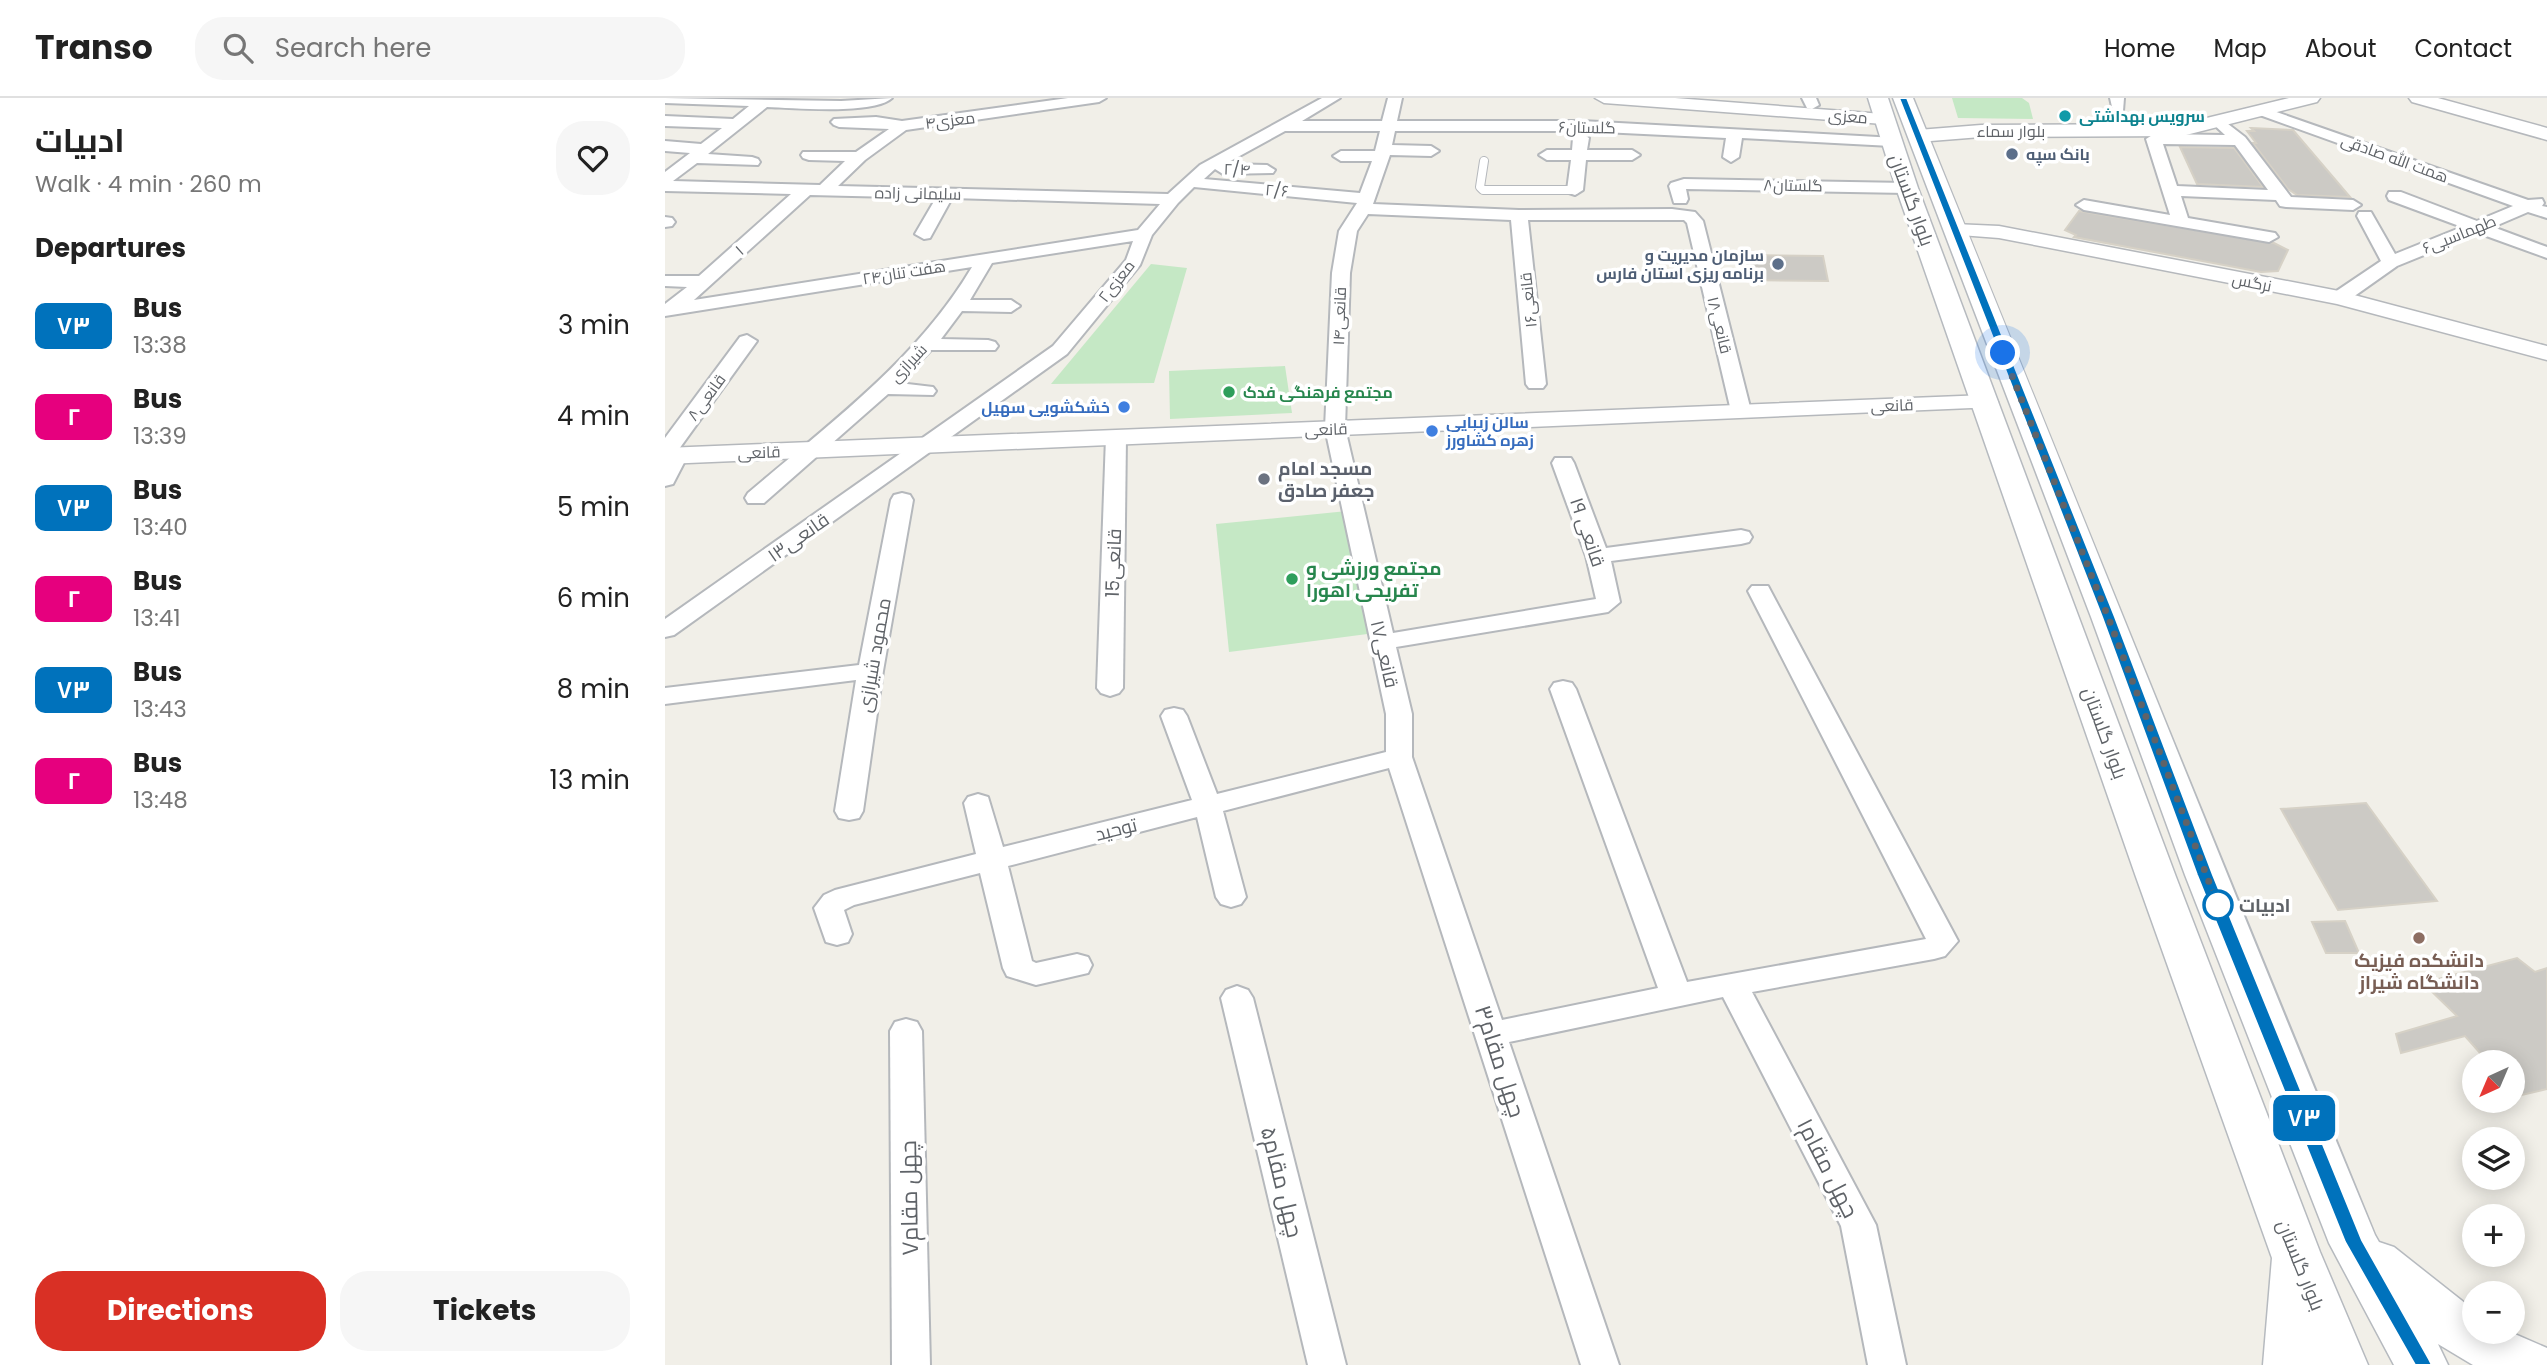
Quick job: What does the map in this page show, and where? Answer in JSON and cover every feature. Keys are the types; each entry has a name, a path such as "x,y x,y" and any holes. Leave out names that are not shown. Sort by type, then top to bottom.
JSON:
{"main road":[{"name":"بلوار گلستان","path":"1897,118 1907,188 2156,877 2295,1252 2342,1365"},
{"name":"بلوار گلستان","path":"1897,118 1954,230 2108,617 2205,875 2354,1242 2422,1365"},
{"path":"2064,619 2108,617"},
{"path":"2156,877 2205,875"},
{"path":"2354,1242 2436,1316 2495,1352 2528,1365"},
{"path":"2289,1365 2295,1252"}],"street":[{"path":"665,99 841,105 885,98"},
{"path":"965,98 976,117"},
{"name":"۴معزی","path":"824,190 859,157 902,126 1098,98"},
{"name":"۲معزی","path":"931,444 1059,350 1133,261 1144,234 1189,182 1206,169 1333,98"},
{"name":"معزی","path":"1610,98 1755,104 1897,118"},
{"name":"بلوار سماء","path":"1979,127 2168,122 2311,98"},
{"path":"2418,98 2547,134"},
{"path":"1388,126 1395,99"},
{"path":"665,180 767,101"},
{"name":"بلوار سماء","path":"1897,118 1979,127 2182,130 2219,122 2267,104"},
{"name":"همت الله صادقی","path":"2267,104 2547,213"},
{"name":"گلستان۶","path":"1284,126 1582,126 1735,132 1788,141 1897,118"},
{"path":"665,121 734,124"},
{"path":"839,122 876,122 902,126"},
{"path":"2219,122 2240,140 2286,202 2359,211 2391,262"},
{"path":"1302,142 1307,126"},
{"name":"۱۴قانعی","path":"1335,428 1341,273 1348,231 1365,204 1388,126"},
{"path":"1575,190 1582,126"},
{"path":"1729,171 1735,132"},
{"path":"2180,220 2154,139 2240,140"},
{"path":"665,146 752,162"},
{"path":"1342,156 1431,151"},
{"path":"809,155 859,157"},
{"path":"1547,155 1632,155"},
{"name":"۲/۴","path":"1206,169 1267,170"},
{"name":"گلستان۸","path":"1677,199 1729,171 1907,188"},
{"name":"۲/۶","path":"1189,182 1399,208 1519,215 1677,199"},
{"name":"سلیمانی زاده","path":"665,186 1172,199"},
{"name":"۱","path":"669,310 805,190"},
{"path":"2171,191 2281,195"},
{"path":"924,234 947,194"},
{"path":"2395,196 2547,253"},
{"name":"۱۸قانعی","path":"1677,199 1695,221 1741,411"},
{"name":"۶طهماسبی","path":"2339,298 2391,262 2547,199"},
{"path":"2084,205 2269,237"},
{"name":"۱۶قانعی","path":"1519,215 1536,384"},
{"name":"نرگس","path":"1954,230 1999,232 2339,298 2547,354"},
{"name":"هفت تنان۲۴","path":"669,310 986,258 1056,255 1144,234"},
{"name":"شیرازی","path":"756,498 911,364 973,283 986,258"},
{"path":"665,281 703,282"},
{"path":"957,305 1011,306"},
{"name":"۸قانعی","path":"665,479 669,455 747,341"},
{"path":"926,344 988,346"},
{"path":"884,388 926,391"},
{"name":"قانعی","path":"669,455 1986,402"},
{"name":"۱۷قانعی","path":"1335,428 1399,714 1399,757"},
{"name":"15قانعی","path":"1109,688 1117,437"},
{"name":"۱۳قانعی","path":"665,630 931,444"},
{"name":"قانعی ۱۹","path":"1382,642 1600,607 1608,602 1598,556 1563,463"},
{"name":"محمود شیرازی","path":"849,811 870,671 902,500"},
{"path":"1598,556 1741,537"},
{"path":"1491,1034 1732,984 1934,948 1943,940 1760,591"},
{"path":"665,696 870,671"},
{"path":"1563,689 1677,996"},
{"path":"1174,716 1208,805 1231,897"},
{"name":"توحید","path":"834,902 1399,757"},
{"name":"چهل مقام۳","path":"1399,757 1600,1365"},
{"path":"978,803 1018,968 1036,974 1077,965"},
{"path":"834,902 829,908 837,934"},
{"name":"چهل مقام۱","path":"1732,984 1857,1225 1888,1365"},
{"name":"چهل مقام۵","path":"1237,998 1327,1365"},
{"name":"چهل مقام۷","path":"906,1031 911,1365"}],"lane":[{"path":"1483,161 1480,187 1483,190 1575,190"}],"green space":[{"path":"1952,98 2022,98 2029,103 2033,119 1958,118"},
{"path":"1151,264 1187,268 1154,383 1051,384"},
{"name":"مجتمع فرهنگی فدک","path":"1285,366 1292,413 1170,419 1169,371"},
{"name":"مجتمع ورزشی و تفریحی اهورا","path":"1347,511 1375,633 1229,652 1216,524"}],"building":[{"path":"2251,128 2293,130 2350,197 2297,195 2288,189 2253,143 2256,143 2247,131 2254,131"},
{"path":"2180,147 2234,148 2263,187 2197,184"},
{"path":"2079,211 2274,243 2288,250 2278,271 2261,272 2074,237 2076,235 2065,230"},
{"name":"سازمان مدیریت و برنامه ریزی استان فارس","path":"1744,255 1823,256 1828,281 1747,280"},
{"path":"2366,803 2437,901 2338,910 2281,809"},
{"path":"2345,921 2359,953 2326,953 2312,922"},
{"path":"2517,958 2535,972 2547,968 2547,1089 2525,1094 2525,1050 2477,1050 2465,1036 2401,1053 2396,1034 2457,1016 2423,983"}],"bus line":[{"name":"۷۳","path":"1903,98 2108,617 2205,875 2354,1242 2422,1365"}],"place":[{"name":"سرویس بهداشتی","path":"2065,116"},
{"name":"بانک سپه","path":"2012,154"},
{"name":"سازمان مدیریت و برنامه ریزی استان فارس","path":"1778,264"},
{"name":"مجتمع فرهنگی فدک","path":"1229,392"},
{"name":"خشکشویی سهیل","path":"1124,407"},
{"name":"سالن زیبایی زهره کشاورز","path":"1432,431"},
{"name":"مسجد امام جعفر صادق","path":"1264,479"},
{"name":"مجتمع ورزشی و تفریحی اهورا","path":"1292,579"},
{"name":"ادبیات","path":"2218,905"},
{"name":"دانشکده فیزیک دانشگاه شیراز","path":"2419,938"}],"route":[{"path":"2003,353 2108,617 2222,916 2218,905"}]}
